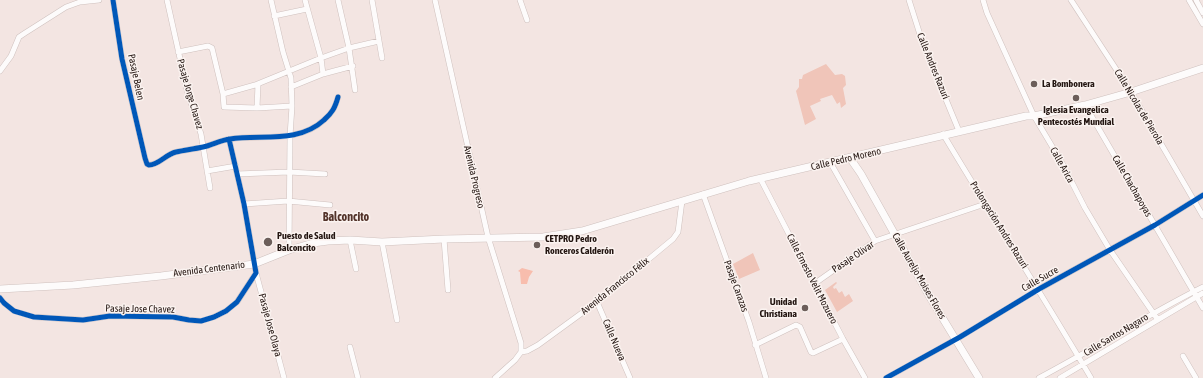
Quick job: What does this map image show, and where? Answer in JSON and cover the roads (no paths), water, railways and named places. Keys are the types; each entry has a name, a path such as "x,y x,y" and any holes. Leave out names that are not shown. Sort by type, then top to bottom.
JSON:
{"main road":[{"name":"Calle Pedro Moreno","path":"488,238 543,237 582,230 760,178 861,156 943,134 1085,105 1131,92 1203,68"},
{"path":"861,156 861,174"},
{"name":"Calle Aureljo Moises Flores","path":"850,158 861,174 979,378"},
{"name":"Avenida Centenario","path":"0,289 73,285 161,276 254,264 289,250 313,243 328,241 350,240 382,242 488,238"}],"street":[{"path":"0,71 11,56 19,37 25,32 66,7 80,2 99,0"},
{"name":"Pasaje Belen","path":"113,0 122,59 147,164 152,166 172,153 204,147"},
{"name":"Pasaje Jorge Chavez","path":"167,0 187,90 202,134 210,188"},
{"path":"271,0 282,52 289,71 291,87 292,106 288,201 289,250"},
{"path":"305,0 321,58 322,74"},
{"path":"338,0 349,48 356,90"},
{"path":"372,0 382,58"},
{"name":"Avenida Progreso","path":"435,0 488,238 521,343 521,352"},
{"path":"520,0 527,20"},
{"name":"Calle Andres Razuri","path":"909,0 924,44 959,131"},
{"name":"Calle Arica","path":"983,0 987,13 1034,116 1110,250 1154,312 1158,320"},
{"name":"Calle Nicolas de Pierola","path":"1071,0 1131,92 1203,216"},
{"path":"1189,0 1203,24"},
{"path":"1196,0 1203,13"},
{"path":"274,16 307,9"},
{"path":"223,94 258,84 349,48 379,41"},
{"path":"178,52 208,46 212,48 223,94 224,108 292,106"},
{"path":"291,87 322,74 352,66"},
{"path":"257,108 258,84"},
{"path":"204,147 229,139 290,136 308,130 319,124 330,114 335,108 338,97"},
{"name":"Calle Chachapoyas","path":"1085,105 1203,308"},
{"name":"Prolongación Andres Razuri","path":"943,134 1039,289 1091,378"},
{"path":"229,139 244,204 256,273"},
{"path":"830,162 875,241"},
{"path":"207,171 236,166"},
{"path":"237,174 289,172 326,174"},
{"name":"Calle Ernesto Velit Mozuero","path":"760,178 814,284 865,378"},
{"name":"Pasaje Carazas","path":"703,194 749,322 766,378"},
{"name":"Calle Sucre","path":"886,378 956,339 1039,289 1155,225 1203,195"},
{"name":"Avenida Francisco Félix","path":"521,352 527,351 538,345 597,302 673,239 678,232 682,200"},
{"path":"244,204 288,201 330,205"},
{"name":"Pasaje Olivar","path":"814,284 875,241 985,204"},
{"path":"444,239 448,290"},
{"path":"350,240 356,270"},
{"path":"382,242 397,320"},
{"name":"Pasaje Jose Chavez","path":"0,298 14,311 34,317 82,320 110,316 173,317 201,321 214,318 232,307 246,290 256,273"},
{"name":"Pasaje Jose Olaya","path":"256,273 284,378"},
{"path":"1195,294 1203,287"},
{"path":"1195,294 1203,293"},
{"name":"Calle Santos Nagaro","path":"1039,378 1079,357 1154,312 1195,294"},
{"name":"Calle Santos Nagaro","path":"1060,378 1158,320 1195,294"},
{"name":"Calle Nueva","path":"597,302 630,378"},
{"path":"755,345 796,325 800,327 811,352 813,353 843,339"},
{"path":"350,347 358,378"},
{"path":"495,378 515,360 521,352"},
{"path":"1183,356 1196,378"}],"place":[{"name":"La Bombonera","path":"1034,84"},
{"name":"Iglesia Evangelica Pentecostés Mundial","path":"1076,98"},
{"name":"Puesto de Salud Balconcito","path":"268,242"},
{"name":"CETPRO Pedro Ronceros Calderón","path":"537,245"},
{"name":"Unidad Christiana","path":"805,308"}],"district":[{"name":"Balconcito","path":"346,217"}]}
